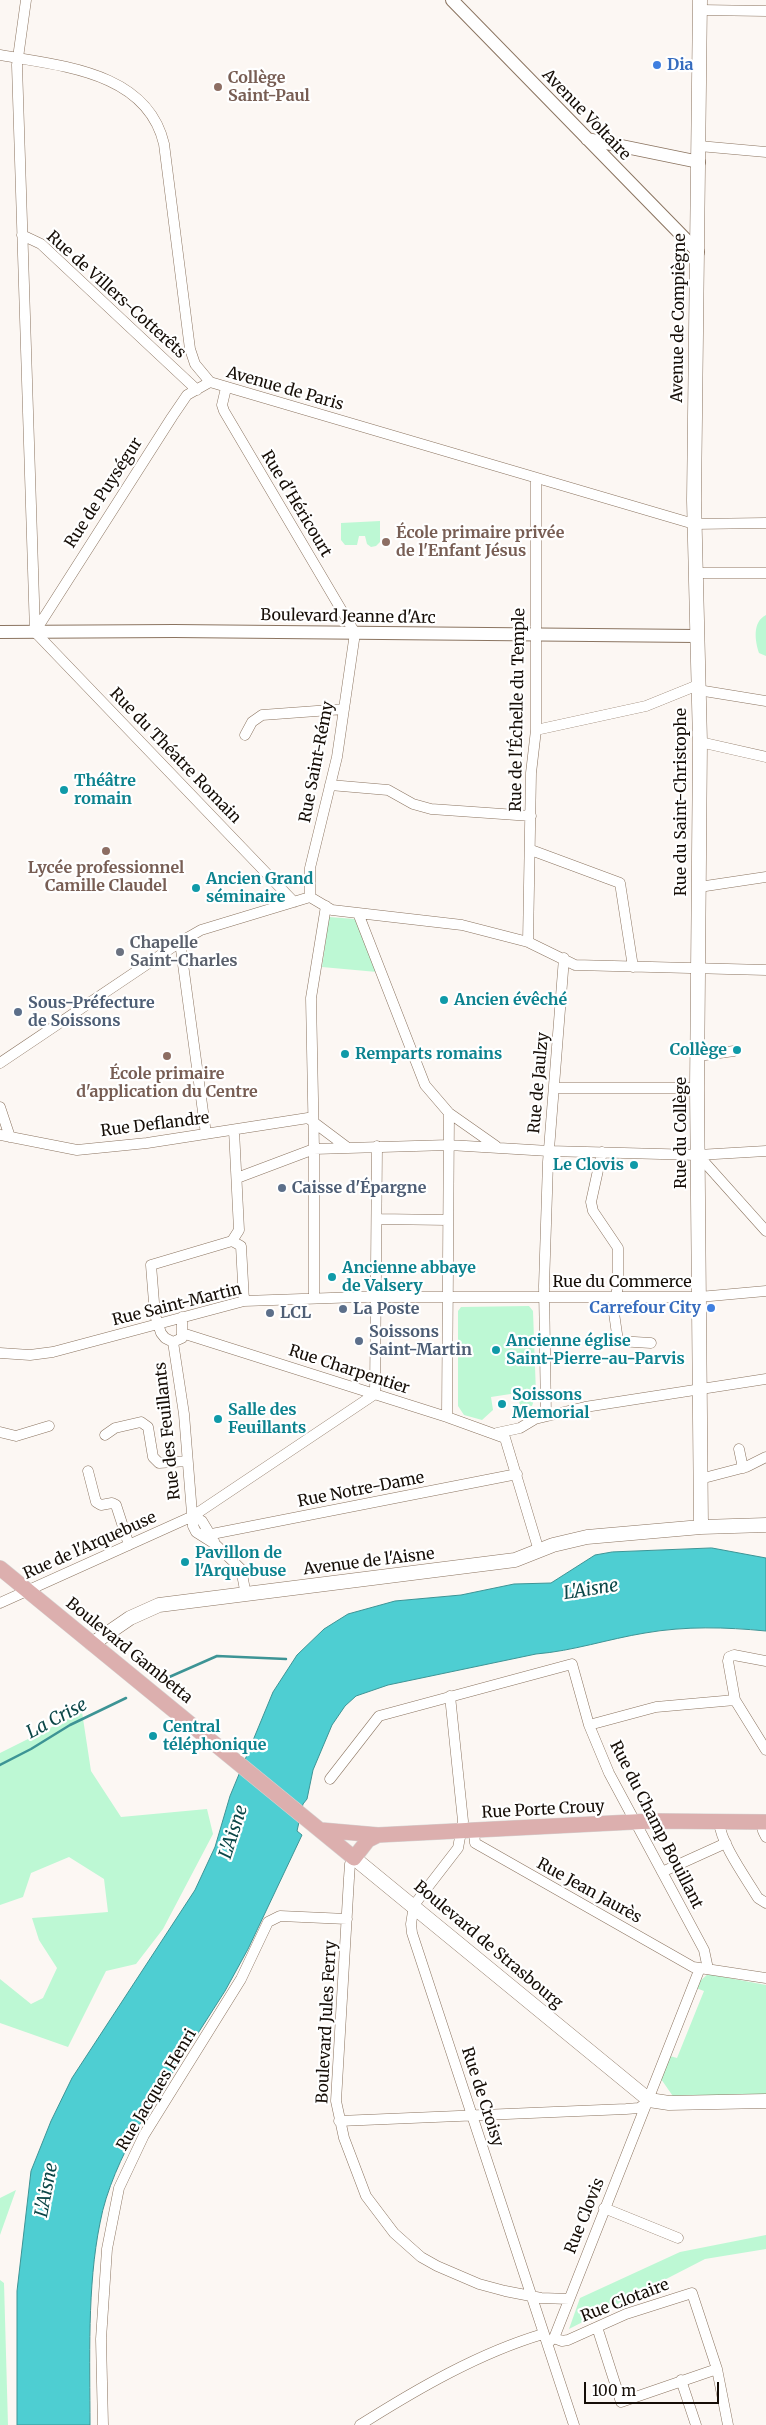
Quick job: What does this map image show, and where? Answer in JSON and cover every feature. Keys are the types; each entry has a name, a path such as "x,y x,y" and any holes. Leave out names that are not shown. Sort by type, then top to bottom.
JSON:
{"main road":[{"name":"Avenue de Compiègne","path":"696,636 694,524 700,5"},
{"name":"Rue du Saint-Christophe","path":"696,636 700,742 698,968"},
{"name":"Rue du Collège","path":"698,968 700,1527"},
{"name":"Avenue de l'Aisne","path":"92,1644 130,1618 159,1605 515,1560 540,1552 553,1544 587,1537 700,1527 766,1525"},
{"name":"Boulevard Gambetta","path":"0,1568 303,1816"},
{"name":"Boulevard de Strasbourg","path":"303,1816 650,2100"},
{"name":"Rue Porte Crouy","path":"321,1830 378,1835 470,1836 636,1822 764,1822"},
{"path":"359,1862 368,1840 378,1835"},
{"path":"650,2100 670,2103 766,2101"}],"street":[{"path":"26,0 17,58 35,632"},
{"name":"Avenue Voltaire","path":"452,0 698,252"},
{"path":"700,5 766,11"},
{"name":"Avenue de Paris","path":"0,55 86,71 106,78 142,103 155,119 165,148 190,349 198,369 210,382 694,524 766,523"},
{"path":"587,139 699,162"},
{"path":"699,146 766,152"},
{"name":"Rue de Villers-Cotterêts","path":"22,235 41,244 197,390"},
{"path":"187,396 188,380 198,369"},
{"name":"Rue de Puységur","path":"35,632 48,608 187,396 210,382"},
{"name":"Rue d'Héricourt","path":"226,388 222,398 224,411 356,633"},
{"name":"Rue de l'Échelle du Temple","path":"528,942 531,773 536,730 536,478"},
{"path":"695,572 766,573"},
{"path":"34,605 48,608"},
{"name":"Boulevard Jeanne d'Arc","path":"0,632 696,636"},
{"name":"Rue du Théatre Romain","path":"35,632 294,902"},
{"name":"Rue Saint-Rémy","path":"310,897 310,868 337,757 356,633"},
{"path":"536,730 646,706 698,688 766,701"},
{"path":"245,735 252,722 262,716 344,709"},
{"path":"700,742 766,757"},
{"path":"330,785 388,790 413,804 432,809 531,816"},
{"path":"531,850 620,883 633,967"},
{"path":"699,887 766,877"},
{"path":"0,1063 180,942 202,930 310,897 332,910 462,925 528,942 576,965 766,970"},
{"path":"314,1298 311,998 326,906"},
{"path":"358,913 425,1085 449,1112 496,1147"},
{"path":"180,942 206,1134"},
{"name":"Rue de Jaulzy","path":"546,1416 544,1297 549,1151 564,958"},
{"path":"698,1056 734,1051"},
{"path":"555,1088 697,1088"},
{"path":"0,1107 5,1136"},
{"path":"447,1417 449,1112"},
{"name":"Rue Deflandre","path":"5,1136 58,1148 77,1150 147,1143 308,1118 313,1120"},
{"path":"313,1120 348,1148"},
{"path":"182,1317 182,1338 173,1342 165,1338 155,1315 151,1265 232,1241 239,1230 234,1130"},
{"path":"237,1178 314,1150 377,1146 448,1145 549,1151 698,1155 766,1151"},
{"path":"374,1394 377,1146"},
{"path":"602,1152 591,1202 593,1211 618,1248 617,1296 613,1306 618,1341 650,1343"},
{"path":"698,1155 766,1231"},
{"path":"377,1219 448,1220"},
{"path":"232,1241 240,1246 244,1301"},
{"name":"Rue du Commerce","path":"544,1297 699,1297 766,1291"},
{"name":"Rue Saint-Martin","path":"0,1352 30,1355 53,1352 244,1301 448,1296 544,1297"},
{"name":"Rue Charpentier","path":"182,1333 447,1417 503,1439"},
{"name":"Rue des Feuillants","path":"173,1342 184,1414 193,1526 196,1532 214,1539 241,1569 246,1595"},
{"path":"503,1439 535,1419 585,1407 766,1379"},
{"name":"Rue de l'Arquebuse","path":"0,1603 193,1516 374,1394"},
{"path":"105,1435 115,1428 141,1422 148,1427 153,1457 159,1463 187,1461"},
{"path":"0,1432 16,1436 49,1426"},
{"path":"503,1439 520,1428"},
{"path":"503,1439 517,1474 540,1552"},
{"path":"739,1449 743,1468"},
{"path":"700,1481 743,1468 766,1457"},
{"path":"88,1471 96,1502 101,1505 112,1503 116,1505 129,1545"},
{"name":"Rue Notre-Dame","path":"214,1539 517,1474"},
{"path":"766,1661 734,1655 729,1657 734,1700 766,1750"},
{"name":"Rue du Champ Bouillant","path":"450,1696 572,1664 589,1725 609,1773 704,1950 704,1968"},
{"path":"330,1779 379,1716 450,1696 463,1821 470,1836"},
{"path":"589,1725 656,1707 734,1700"},
{"path":"719,1822 719,1830 726,1843 758,1898 766,1903"},
{"path":"764,1822 763,1831 766,1837"},
{"path":"414,1905 458,1848 470,1836"},
{"path":"458,1848 470,1836"},
{"name":"Rue Jean Jaurès","path":"470,1836 693,1966 766,1978"},
{"path":"662,1872 726,1843"},
{"name":"Boulevard Jules Ferry","path":"359,1862 350,1864 336,2079 336,2101 340,2121 358,2178 366,2196 394,2233 407,2246 437,2266 478,2284 532,2297"},
{"name":"Rue de Croisy","path":"414,1905 411,1924 412,1932 532,2297 548,2338 574,2425"},
{"name":"Rue Jacques Henri","path":"103,2425 101,2339 106,2249 119,2188 144,2135 241,1979 268,1922 280,1916 347,1919"},
{"name":"Rue Clovis","path":"548,2338 569,2299 604,2208 650,2100 656,2078 704,1968"},
{"path":"340,2121 639,2108 650,2100"},
{"path":"604,2208 678,2238"},
{"name":"Rue Clotaire","path":"548,2338 562,2341 568,2340 626,2314 692,2293 716,2369 728,2425"},
{"path":"532,2297 569,2299"},
{"path":"597,2327 621,2402 716,2369"},
{"path":"360,2425 399,2400 476,2360 548,2338"},
{"path":"680,2380 696,2425"}],"green space":[{"path":"380,521 380,542 376,546 371,547 367,544 365,536 359,536 357,545 345,545 341,540 341,523"},
{"path":"766,615 766,656 759,653 756,643 756,632 758,622"},
{"path":"329,917 355,919 377,972 322,967"},
{"path":"529,1306 533,1311 536,1394 532,1406 520,1405 517,1393 491,1397 493,1410 482,1420 464,1415 458,1406 458,1311 461,1307"},
{"path":"82,1712 91,1771 121,1817 207,1809 213,1834 163,1929 136,1964 106,1971 68,2047 0,2023 0,1979 31,2004 43,1998 57,1968 39,1940 32,1918 108,1912 104,1879 69,1857 31,1873 23,1897 0,1905 0,1753"},
{"path":"708,1974 766,1985 766,2098 677,2102 661,2079 670,2056 677,2058 704,1991 696,1988 700,1981"},
{"path":"16,2190 0,2235 0,2198"},
{"path":"766,2235 766,2249 705,2259 569,2329 580,2298 680,2252"},
{"path":"0,2280 4,2283 8,2425 0,2425"}],"water":[{"name":"L'Aisne","path":"712,1548 766,1558 766,1631 705,1628 645,1633 388,1685 356,1696 345,1706 332,1725 313,1770 307,1799 303,1804 297,1831 302,1835 248,1949 225,1991 138,2127 110,2186 100,2223 93,2272 90,2324 90,2425 17,2425 17,2291 31,2171 51,2121 72,2078 195,1890 215,1847 230,1796 273,1692 297,1655 324,1629 348,1614 395,1601 461,1595 514,1584 551,1583 595,1555 612,1552"}],"waterway":[{"name":"La Crise","path":"167,1678 217,1656 286,1659"},
{"name":"La Crise","path":"0,1765 70,1725 126,1698"}],"place":[{"name":"Dia","path":"657,65"},
{"name":"Collège Saint-Paul","path":"218,87"},
{"name":"École primaire privée de l'Enfant Jésus","path":"386,542"},
{"name":"Théâtre romain","path":"64,790"},
{"name":"Lycée professionnel Camille Claudel","path":"106,851"},
{"name":"Ancien Grand séminaire","path":"196,888"},
{"name":"Chapelle Saint-Charles","path":"120,952"},
{"name":"Ancien évêché","path":"444,1000"},
{"name":"Sous-Préfecture de Soissons","path":"18,1012"},
{"name":"Collège","path":"737,1050"},
{"name":"Remparts romains","path":"345,1054"},
{"name":"École primaire d'application du Centre","path":"167,1056"},
{"name":"Le Clovis","path":"634,1165"},
{"name":"Caisse d'Épargne","path":"282,1188"},
{"name":"Ancienne abbaye de Valsery","path":"332,1277"},
{"name":"Carrefour City","path":"711,1308"},
{"name":"La Poste","path":"343,1309"},
{"name":"LCL","path":"270,1313"},
{"name":"Soissons Saint-Martin","path":"359,1341"},
{"name":"Ancienne église Saint-Pierre-au-Parvis","path":"496,1350"},
{"name":"Soissons Memorial","path":"502,1404"},
{"name":"Salle des Feuillants","path":"218,1419"},
{"name":"Pavillon de l'Arquebuse","path":"185,1562"},
{"name":"Central téléphonique","path":"153,1736"}]}
